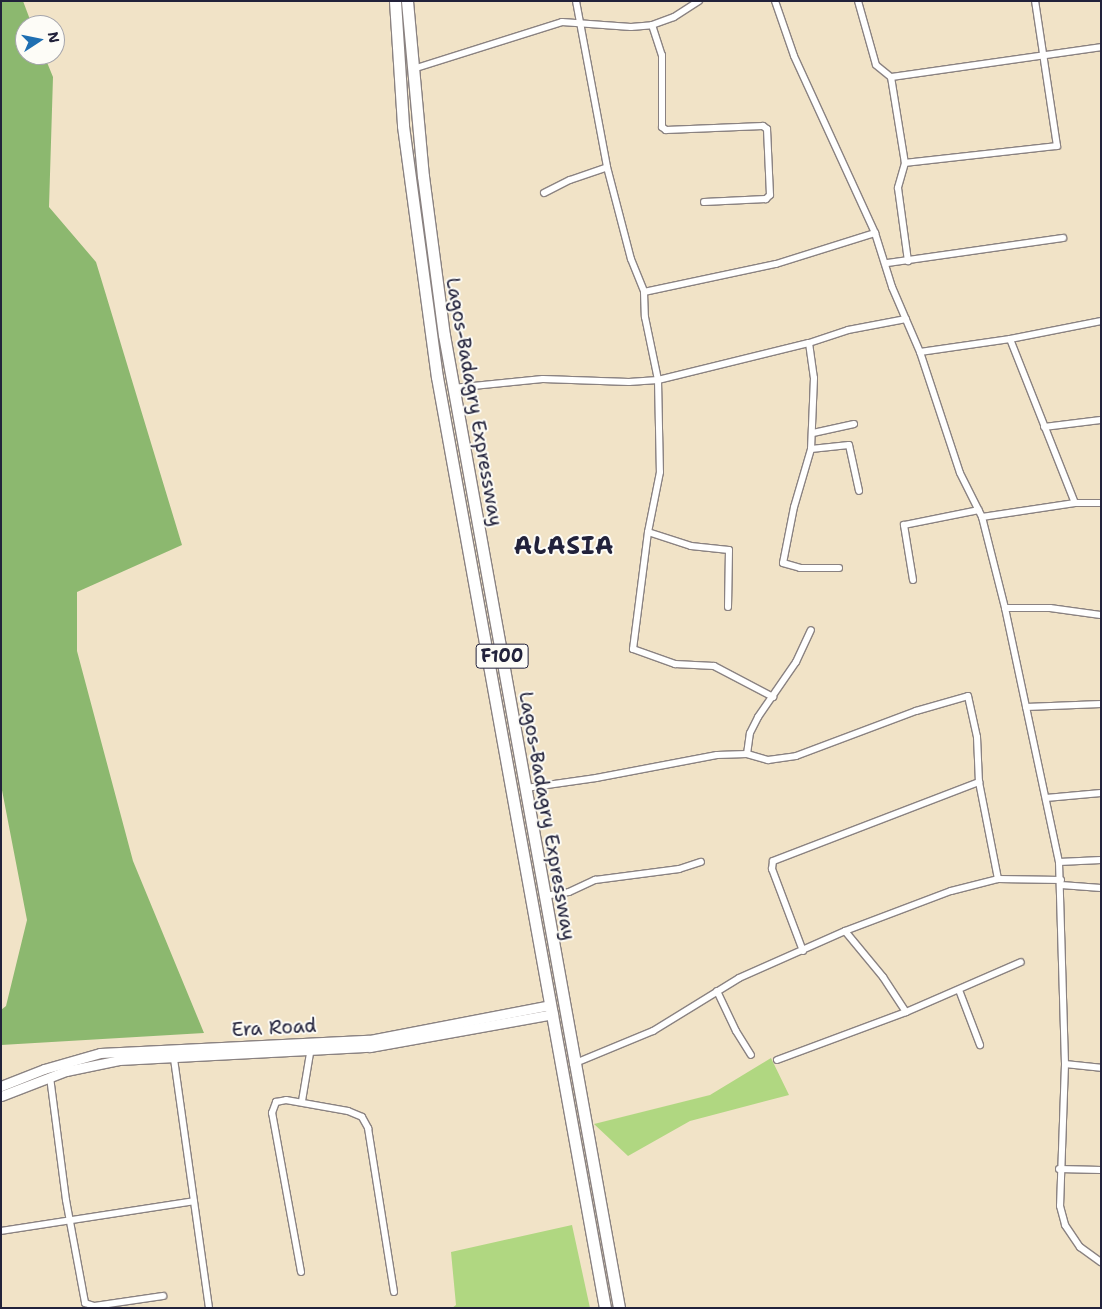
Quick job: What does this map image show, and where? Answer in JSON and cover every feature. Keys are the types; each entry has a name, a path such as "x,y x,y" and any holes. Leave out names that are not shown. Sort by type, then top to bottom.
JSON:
{"highway":[{"name":"Lagos-Badagry Expressway","path":"395,1 403,126 420,268 605,1308"},
{"name":"Lagos-Badagry Expressway","path":"407,1 411,70 436,291 619,1308"}],"main road":[{"path":"1,1096 50,1077 119,1060 310,1053 397,1043 552,1010"},
{"name":"Era Road","path":"1,1086 44,1068 100,1053 369,1040 552,1010"}],"street":[{"path":"576,1 607,168 631,259 644,292 645,317 658,380 660,472 648,532 632,646 634,651 675,664 714,666 773,697"},
{"path":"411,70 528,32 579,22 631,27 652,24 674,17 699,1"},
{"path":"775,1 794,56 876,233 887,263 892,288 920,352 957,465 982,518 1005,608 1059,862 1065,1064 1058,1189 1064,1224 1080,1247 1101,1262"},
{"path":"858,1 876,65 891,77 905,163 898,188 908,261"},
{"path":"905,163 1057,146 1041,55 1035,1"},
{"path":"652,24 662,56 662,127 666,130 763,126 767,129 770,195 766,199 704,202"},
{"path":"891,77 1101,47"},
{"path":"544,193 570,180 607,168"},
{"path":"644,292 776,264 876,233"},
{"path":"887,263 1063,238"},
{"path":"453,388 543,379 629,382 658,380 809,344 848,330 906,319"},
{"path":"920,352 1010,339 1101,321"},
{"path":"1010,339 1075,503"},
{"path":"809,344 814,378 813,433 811,449 794,507 783,563 800,568 839,568"},
{"path":"1044,427 1101,420"},
{"path":"813,433 854,424"},
{"path":"811,449 849,445 859,492"},
{"path":"982,518 1075,503 1101,503"},
{"path":"913,580 904,525 979,510"},
{"path":"648,532 691,546 729,550 728,607"},
{"path":"1005,608 1050,608 1101,615"},
{"path":"747,754 750,732 796,662 811,630"},
{"path":"526,788 596,778 717,755 747,754 768,760 796,756 916,711 968,696 977,737 979,782 998,879"},
{"path":"1026,707 1101,704"},
{"path":"803,951 772,869 773,861 979,782"},
{"path":"1046,798 1101,793"},
{"path":"1059,862 1101,860"},
{"path":"544,896 569,892 595,880 679,869 701,862"},
{"path":"574,1064 653,1031 739,978 803,951 844,931 951,891 998,879 1101,888"},
{"path":"844,931 883,977 906,1012"},
{"path":"777,1060 906,1012 1021,962"},
{"path":"959,990 980,1045"},
{"path":"717,991 736,1031 751,1054"},
{"path":"302,1101 310,1053"},
{"path":"174,1058 209,1308"},
{"path":"1065,1064 1101,1068"},
{"path":"50,1077 70,1222 85,1303 94,1306 163,1296"},
{"path":"301,1272 272,1113 276,1102 302,1101 348,1111 362,1117 368,1128 394,1292"},
{"path":"1059,1169 1101,1170"},
{"path":"1,1231 70,1222 194,1201"}],"green space":[{"path":"1,1 23,1 28,15 15,15 15,65 48,65 53,77 49,207 96,262 182,545 77,592 77,651 133,861 204,1033 1,1045 1,1010 6,1006 27,920 1,785"},
{"path":"771,1058 789,1095 690,1121 628,1156 594,1124 710,1095"},
{"path":"572,1225 590,1308 452,1308 456,1305 451,1252"}],"district":[{"name":"ALASIA","path":"564,547"}]}
